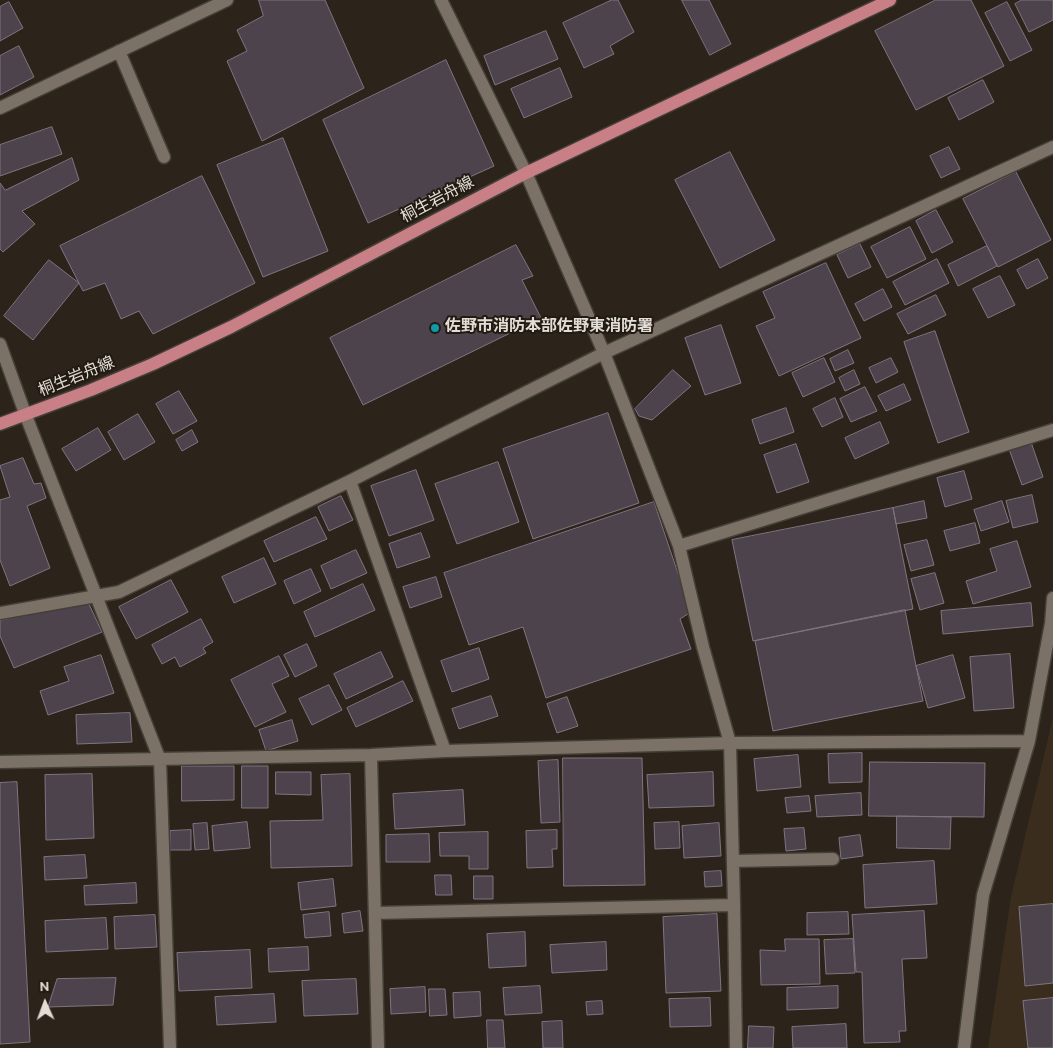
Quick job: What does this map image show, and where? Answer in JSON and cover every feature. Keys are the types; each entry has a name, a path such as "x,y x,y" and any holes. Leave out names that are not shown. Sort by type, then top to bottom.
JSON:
{"main road":[{"name":"桐生岩舟線","path":"0,424 26,416 153,364 231,328 526,173 890,0"}],"street":[{"path":"0,108 227,0"},
{"path":"440,0 526,173 604,353 679,546 703,647 730,744 736,1048"},
{"path":"119,51 164,157"},
{"path":"0,614 119,592 350,481 604,353 1053,147"},
{"path":"0,344 26,416 160,760 170,1048"},
{"path":"679,546 1053,430"},
{"path":"350,481 444,751"},
{"path":"964,1048 983,895 1029,741 1051,623 1053,598"},
{"path":"0,762 371,755 444,751 730,744 1029,741"},
{"path":"371,755 378,1048"},
{"path":"733,861 833,860"},
{"path":"375,913 734,905"}],"shaded area":[{"path":"1053,717 1053,1048 988,1048 1011,897"}],"building":[{"path":"259,0 325,0 364,88 262,141 227,61 247,51 237,30 263,16"},
{"path":"612,0 618,0 634,32 610,46 614,54 584,68 563,23"},
{"path":"682,0 709,0 731,44 710,55"},
{"path":"936,0 971,0 1004,66 916,110 875,31"},
{"path":"1022,0 1053,0 1053,20 1029,32 1015,4"},
{"path":"9,2 23,28 0,41 0,7"},
{"path":"1007,2 1032,50 1010,61 985,13"},
{"path":"546,31 558,59 495,85 484,56"},
{"path":"19,46 34,77 0,95 0,56"},
{"path":"446,60 494,166 368,223 323,120"},
{"path":"560,68 572,97 524,118 511,89"},
{"path":"983,80 994,102 959,120 948,98"},
{"path":"52,127 62,154 0,176 0,145"},
{"path":"283,138 328,251 263,277 217,165"},
{"path":"949,147 960,169 941,178 930,156"},
{"path":"730,152 775,240 720,268 675,180"},
{"path":"72,158 79,180 22,211 35,224 3,252 0,249 0,183 5,190"},
{"path":"1016,172 1051,240 998,267 963,199"},
{"path":"202,176 255,283 153,334 139,311 121,319 105,283 83,291 60,246"},
{"path":"936,210 953,242 932,253 916,221"},
{"path":"910,227 926,259 887,278 871,247"},
{"path":"860,244 871,267 848,278 837,255"},
{"name":"佐野市消防本部佐野東消防署","path":"516,245 533,276 522,280 541,318 363,405 330,338"},
{"path":"987,246 997,266 958,286 948,265"},
{"path":"937,259 949,283 905,305 893,282"},
{"path":"1038,259 1048,278 1027,289 1017,270"},
{"path":"49,260 79,283 33,340 4,316"},
{"path":"826,263 861,338 779,376 756,326 775,318 763,292"},
{"path":"1000,276 1015,305 988,318 973,289"},
{"path":"883,289 892,307 864,321 855,304"},
{"path":"936,295 946,315 908,334 897,314"},
{"path":"721,325 741,383 705,395 685,338"},
{"path":"935,331 969,432 938,443 904,342"},
{"path":"848,350 854,363 835,371 830,359"},
{"path":"824,358 835,382 803,397 792,373"},
{"path":"891,358 898,372 876,383 869,368"},
{"path":"673,370 691,386 652,420 639,416 635,409"},
{"path":"854,370 860,384 845,391 839,378"},
{"path":"904,384 911,400 886,411 878,396"},
{"path":"865,387 877,411 851,422 840,399"},
{"path":"179,391 197,421 173,434 156,404"},
{"path":"835,398 843,417 822,427 813,409"},
{"path":"786,408 794,432 760,444 752,420"},
{"path":"608,413 639,503 533,539 503,449"},
{"path":"138,414 155,442 124,460 108,432"},
{"path":"880,422 889,443 855,459 845,438"},
{"path":"98,428 111,450 76,471 62,449"},
{"path":"192,430 198,442 182,451 176,440"},
{"path":"1031,442 1043,477 1022,485 1009,449"},
{"path":"796,444 809,482 777,493 764,455"},
{"path":"23,458 34,484 41,483 46,498 27,506 50,568 10,586 0,560 0,500 10,497 0,466"},
{"path":"498,462 519,522 457,544 435,484"},
{"path":"416,470 434,520 389,536 371,486"},
{"path":"964,471 972,499 945,507 937,478"},
{"path":"1032,495 1038,522 1013,528 1006,501"},
{"path":"341,496 353,520 329,531 318,507"},
{"path":"924,501 927,518 896,524 893,508"},
{"path":"1002,501 1009,522 981,531 974,510"},
{"path":"654,502 691,612 680,619 691,649 546,698 523,627 469,645 444,573"},
{"path":"893,508 913,609 753,641 732,540"},
{"path":"316,517 327,539 274,562 264,541"},
{"path":"975,523 980,543 950,551 944,531"},
{"path":"421,533 430,557 397,568 389,544"},
{"path":"927,540 934,565 911,571 904,545"},
{"path":"1017,541 1031,587 973,604 966,581 997,571 990,549"},
{"path":"356,550 367,573 331,589 321,566"},
{"path":"264,558 276,584 234,603 222,577"},
{"path":"311,569 321,591 294,604 284,581"},
{"path":"935,573 944,603 920,610 911,579"},
{"path":"436,577 442,597 410,608 403,587"},
{"path":"171,580 188,612 136,639 119,607"},
{"path":"363,584 375,610 315,637 304,612"},
{"path":"88,602 102,632 14,668 0,636 0,621"},
{"path":"1031,603 1033,626 943,634 941,611"},
{"path":"905,610 923,701 773,731 755,641"},
{"path":"201,619 213,642 203,648 206,653 180,667 175,657 162,664 152,645"},
{"path":"307,644 317,666 295,677 284,655"},
{"path":"479,648 489,679 452,692 441,661"},
{"path":"381,652 393,677 346,699 334,674"},
{"path":"1010,654 1014,708 974,711 970,657"},
{"path":"101,655 114,693 48,715 40,691 69,681 64,667"},
{"path":"953,655 965,698 928,708 916,666"},
{"path":"279,656 289,676 272,684 286,712 255,727 231,680"},
{"path":"403,681 413,701 356,727 347,708"},
{"path":"329,685 342,710 312,725 299,699"},
{"path":"491,696 498,716 459,729 452,709"},
{"path":"567,697 578,726 557,733 547,704"},
{"path":"130,713 132,742 77,744 76,715"},
{"path":"292,720 298,741 266,751 259,730"},
{"path":"862,753 862,782 829,783 828,754"},
{"path":"798,755 801,787 757,791 754,759"},
{"path":"563,758 642,758 645,885 564,886"},
{"path":"558,760 560,822 541,823 538,761"},
{"path":"870,762 985,763 984,817 869,816"},
{"path":"182,766 234,766 234,800 182,801"},
{"path":"242,766 268,766 268,808 242,808"},
{"path":"276,772 311,772 311,795 276,794"},
{"path":"713,772 714,806 649,808 647,775"},
{"path":"92,774 94,838 46,840 45,775"},
{"path":"350,774 352,866 271,868 270,821 323,820 321,775"},
{"path":"17,782 30,1042 0,1044 0,783"},
{"path":"463,790 465,825 395,829 393,794"},
{"path":"861,793 862,815 817,817 815,796"},
{"path":"809,796 811,811 787,813 785,798"},
{"path":"897,816 951,817 950,849 897,848"},
{"path":"247,822 250,848 214,851 212,826"},
{"path":"679,822 680,848 655,849 654,823"},
{"path":"207,823 209,849 195,850 193,824"},
{"path":"719,823 721,856 684,858 682,826"},
{"path":"804,828 806,849 786,851 784,829"},
{"path":"191,830 191,850 170,850 170,831"},
{"path":"557,830 557,849 552,849 553,867 527,868 526,831"},
{"path":"488,832 488,869 469,869 469,856 440,856 439,833"},
{"path":"429,834 430,862 386,862 386,835"},
{"path":"860,835 863,856 841,859 839,838"},
{"path":"85,855 87,878 45,880 44,857"},
{"path":"934,861 937,904 865,908 863,865"},
{"path":"721,871 722,886 705,887 704,872"},
{"path":"435,875 451,875 452,895 436,895"},
{"path":"474,876 493,876 493,899 474,899"},
{"path":"333,879 336,906 301,910 298,883"},
{"path":"136,883 137,903 85,905 84,886"},
{"path":"1053,904 1053,983 1025,986 1019,907"},
{"path":"360,911 363,931 344,933 342,914"},
{"path":"924,911 927,958 902,959 906,1031 899,1031 900,1042 864,1043 862,972 856,972 852,915"},
{"path":"329,912 331,936 305,938 303,915"},
{"path":"848,912 849,934 807,935 807,913"},
{"path":"717,914 721,991 666,993 663,917"},
{"path":"155,915 157,947 115,949 114,917"},
{"path":"106,918 108,949 46,952 45,921"},
{"path":"525,932 526,966 489,968 487,934"},
{"path":"785,939 819,939 820,984 761,985 760,950 785,951"},
{"path":"853,939 855,973 826,974 824,940"},
{"path":"606,942 607,970 552,973 550,945"},
{"path":"308,947 309,970 269,972 268,949"},
{"path":"250,950 252,988 179,991 177,953"},
{"path":"116,978 113,1005 48,1007 57,979"},
{"path":"356,979 358,1014 304,1016 302,981"},
{"path":"540,986 542,1013 505,1015 503,988"},
{"path":"838,986 838,1008 787,1010 787,988"},
{"path":"425,987 426,1012 391,1014 390,989"},
{"path":"429,989 445,989 447,1015 430,1016"},
{"path":"480,992 481,1016 454,1018 453,993"},
{"path":"274,994 276,1022 217,1025 215,997"},
{"path":"710,998 711,1026 670,1027 669,999"},
{"path":"1053,998 1053,1048 1028,1048 1023,1001"},
{"path":"602,1001 603,1014 587,1015 586,1002"},
{"path":"487,1020 503,1020 505,1048 488,1048"},
{"path":"562,1021 563,1048 543,1048 542,1022"},
{"path":"846,1024 847,1048 793,1048 792,1027"},
{"path":"749,1026 774,1027 773,1048 748,1048"}],"place":[{"name":"佐野市消防本部佐野東消防署","path":"435,328"}]}
